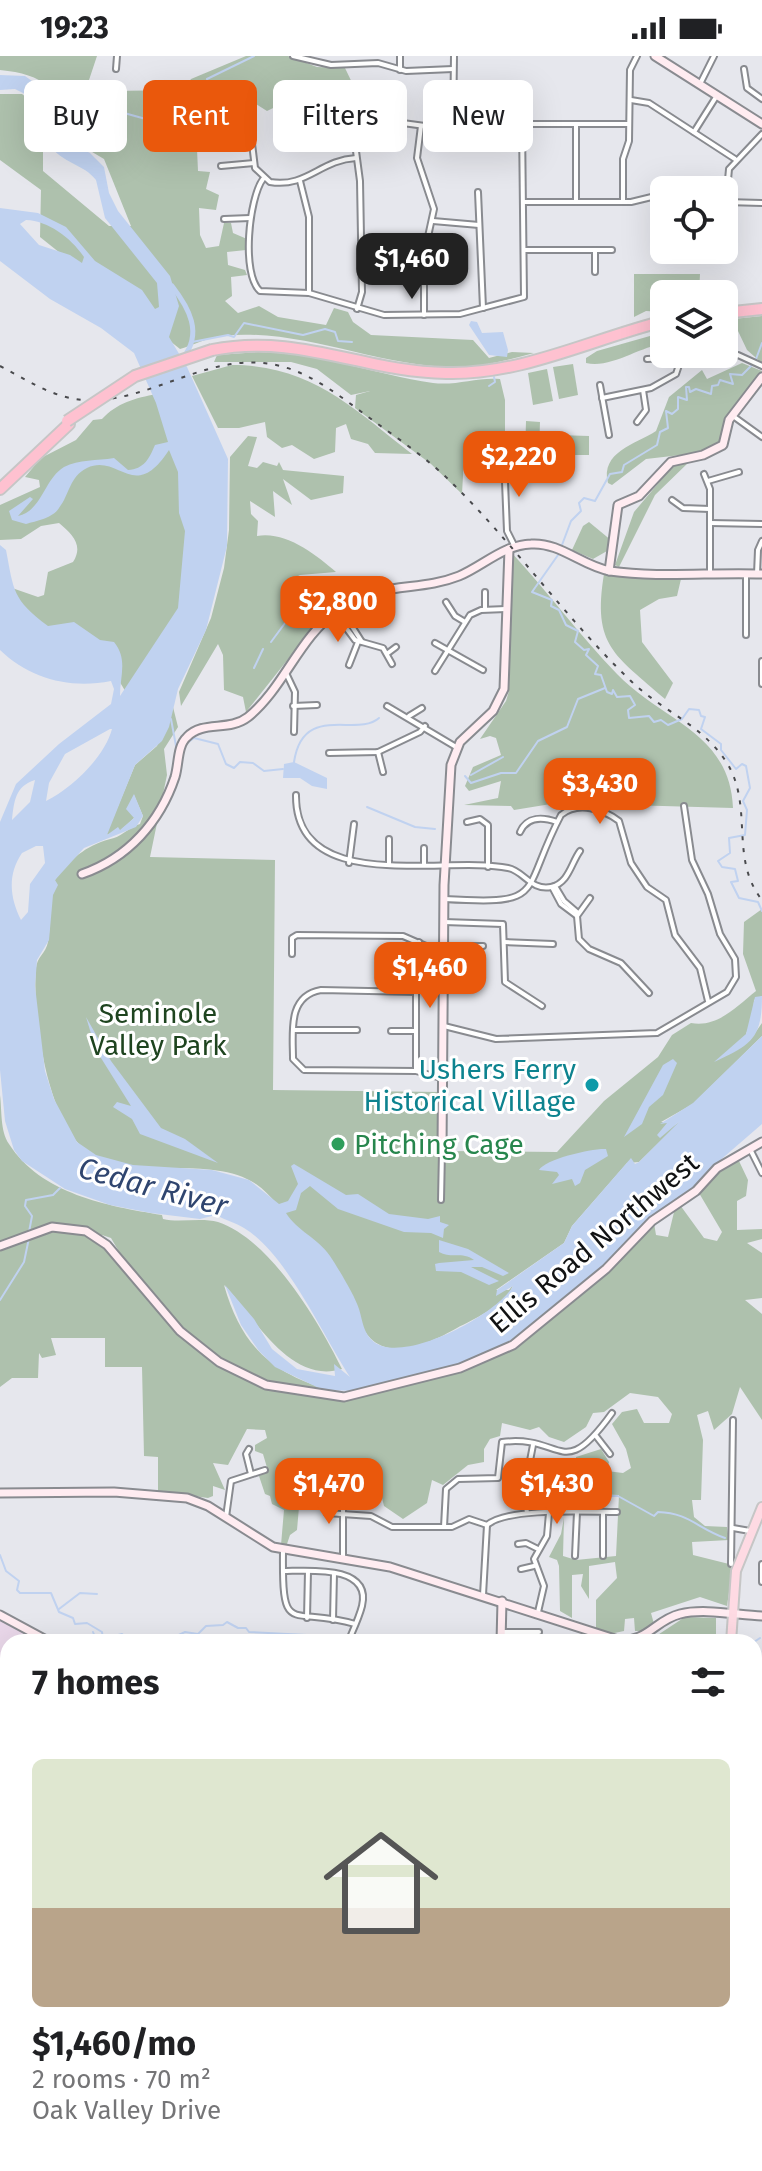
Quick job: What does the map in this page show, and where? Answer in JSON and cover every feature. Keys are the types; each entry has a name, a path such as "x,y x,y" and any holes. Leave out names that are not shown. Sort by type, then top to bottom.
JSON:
{"highway":[{"path":"738,310 762,307"},
{"path":"0,483 68,423 135,376 213,352 287,345 406,369 468,373 518,366 650,327"},
{"path":"0,489 68,423"}],"main road":[{"path":"733,1634 736,1571 762,1507"},
{"path":"752,1531 762,1514"}],"street":[{"path":"116,69 117,56"},
{"path":"293,56 331,65 378,63 400,70 453,69"},
{"path":"400,56 400,70"},
{"path":"453,80 454,56"},
{"path":"623,202 623,159 629,145 630,70 637,56"},
{"path":"655,56 762,124"},
{"path":"700,84 714,56"},
{"path":"744,69 745,86 762,99"},
{"path":"694,132 717,96"},
{"path":"629,100 648,102 735,159"},
{"path":"357,309 362,292 360,181 356,158 360,139 375,124 388,121 421,125 417,158 432,195 433,221 424,255 424,315"},
{"path":"533,124 629,124"},
{"path":"576,124 576,202"},
{"path":"727,176 735,159 761,136"},
{"path":"253,152 254,163 263,179 274,183 300,181 330,161 356,158"},
{"path":"263,179 252,197 250,218 251,276 255,286 266,293 309,293 380,315 457,314 524,297 522,152"},
{"path":"221,166 254,163"},
{"path":"300,181 309,217 309,293"},
{"path":"478,192 483,308"},
{"path":"523,202 623,202 650,197"},
{"path":"738,202 762,203"},
{"path":"224,219 250,218"},
{"path":"433,221 479,225"},
{"path":"525,250 612,250"},
{"path":"595,250 595,272"},
{"path":"738,356 762,366"},
{"path":"602,398 643,390 676,374 678,368"},
{"path":"609,571 618,505 639,496 671,462 710,452 723,445 733,416 762,379"},
{"path":"600,385 609,435"},
{"path":"637,422 646,410 643,390"},
{"path":"733,416 762,437"},
{"path":"441,1200 444,899 451,765 456,747 490,714 501,697 512,548 507,531 504,457"},
{"path":"708,481 739,472"},
{"path":"704,474 708,481 710,509 710,573"},
{"path":"672,500 683,508 710,509"},
{"path":"710,523 762,524"},
{"path":"82,874 117,857 152,824 172,784 185,738 200,728 232,726 244,720 338,611 383,588 459,576 512,548 549,546 609,571 760,574 758,550 762,541"},
{"path":"746,574 746,635"},
{"path":"485,592 485,610"},
{"path":"446,602 455,616 465,622"},
{"path":"435,671 473,613 506,610"},
{"path":"338,611 361,643 379,646 388,653 392,664"},
{"path":"349,665 361,643"},
{"path":"435,643 483,670"},
{"path":"388,653 396,647"},
{"path":"762,661 762,684"},
{"path":"284,671 294,685 294,732"},
{"path":"293,706 317,705"},
{"path":"387,706 409,716 456,747"},
{"path":"409,716 422,708"},
{"path":"329,753 378,752 420,732 425,726"},
{"path":"378,752 383,772"},
{"path":"296,795 297,817 304,830 325,851 349,863 510,868 532,884 554,886 567,877 580,851"},
{"path":"444,899 469,903 510,900 523,895 532,884 557,822 565,811 582,806 605,813 622,825 631,863 650,890 666,900 675,935 700,968 708,1001"},
{"path":"444,1026 496,1039 657,1033 727,992 736,977 737,967 692,860 684,806"},
{"path":"467,822 480,819 488,825 488,867"},
{"path":"520,832 525,822 532,819 557,822"},
{"path":"349,863 354,824"},
{"path":"389,839 389,864"},
{"path":"424,848 424,864"},
{"path":"554,886 561,904 577,915"},
{"path":"590,898 577,915 576,930 582,943 617,960 649,993"},
{"path":"444,922 501,923 505,982 542,1006"},
{"path":"292,954 292,938 297,935 403,936 444,946 483,946"},
{"path":"416,1071 419,942"},
{"path":"504,942 553,944"},
{"path":"416,992 316,991 298,1005 293,1059 300,1068 416,1071 443,1078"},
{"path":"294,1030 357,1030"},
{"path":"391,1031 416,1031"},
{"name":"Ellis Road Northwest","path":"0,1246 38,1230 72,1227 102,1240 180,1331 235,1372 266,1385 344,1397 460,1368 513,1345 606,1269 652,1221 696,1191 717,1168 762,1142"},
{"path":"750,1149 762,1173"},
{"path":"444,1527 444,1496 449,1486 458,1479 500,1476 502,1442 533,1444 571,1453 596,1436 612,1413"},
{"path":"731,1564 733,1420"},
{"path":"596,1436 610,1454"},
{"path":"527,1513 524,1492 533,1444"},
{"path":"249,1449 246,1452 251,1474"},
{"path":"226,1517 231,1481 265,1470"},
{"path":"0,1493 104,1492 179,1497 201,1503 267,1545 390,1567 600,1634"},
{"path":"343,1493 343,1559"},
{"path":"538,1612 544,1586 534,1566 538,1549 549,1530 549,1512"},
{"path":"575,1556 577,1512"},
{"path":"603,1512 603,1556"},
{"path":"487,1525 494,1520 527,1513 617,1512"},
{"path":"327,1513 371,1516 392,1527 444,1527 469,1519 487,1525"},
{"path":"483,1595 487,1525"},
{"path":"733,1528 752,1531"},
{"path":"518,1544 529,1544 538,1549"},
{"path":"283,1549 287,1608 307,1618 355,1624"},
{"path":"762,1564 762,1582"},
{"path":"521,1569 534,1566"},
{"path":"283,1571 334,1573 349,1577 362,1592 362,1606 351,1634"},
{"path":"307,1618 308,1571"},
{"path":"333,1620 334,1573"},
{"path":"502,1601 501,1632 539,1632"},
{"path":"650,1634 678,1614 762,1616"},
{"path":"0,1615 35,1634"},
{"path":"762,1787 762,1810"}],"shaded area":[{"path":"0,1619 29,1634 0,1634"}],"green space":[{"path":"0,56 97,56 89,80 39,80 0,70"},
{"path":"246,56 288,56 317,67 345,68 351,80 273,80 273,108 267,111 257,105 257,80 190,80"},
{"path":"127,91 143,91 143,152 197,152 198,171 210,172 206,189 219,195 216,210 199,208 200,235 206,248 219,246 224,223 231,223 233,233 247,239 246,250 227,252 228,265 245,270 247,275 231,277 232,296 225,301 238,313 259,306 278,317 326,325 334,308 348,312 353,322 371,335 473,340 489,358 512,352 534,353 505,361 456,367 397,361 309,342 251,335 221,336 180,349 40,237 41,190 0,160 0,94 24,96 24,152 43,152 43,171 109,226 131,226 104,159 92,152 127,152"},
{"path":"634,274 700,274 700,280 650,280 650,311 634,317"},
{"path":"762,316 762,363 747,350 738,331 738,319"},
{"path":"650,336 650,348 605,363 586,363 586,358 597,351"},
{"path":"258,352 303,356 433,383 500,379 505,400 505,457 464,457 462,494 431,464 355,408 356,395 370,391 351,395 317,369 291,362 214,362 217,355"},
{"path":"742,363 762,371 729,416 718,445 698,453 646,459 612,485 608,483 607,472 614,456 656,431 669,397 702,370 707,379 738,368"},
{"path":"573,364 578,395 559,399 553,367"},
{"path":"232,365 285,372 308,381 350,406 412,454 375,453 368,444 351,439 346,424 336,428 335,452 314,459 292,445 282,448 267,437 265,422 239,428 218,428 192,376"},
{"path":"547,369 553,401 533,405 528,373"},
{"path":"157,394 186,495 187,604 130,699 109,664 14,619 12,588 38,597 44,595 48,572 73,562 77,545 59,523 41,526 21,539 0,540 0,505 40,487 39,480 25,477 41,458 76,440 93,420 102,419 127,402"},
{"path":"526,421 540,422 539,453 525,453"},
{"path":"558,435 589,436 589,455 557,455"},
{"path":"248,436 257,437 248,466 257,468 263,462 277,466 279,462 283,470 344,476 343,493 311,500 283,479 292,505 273,491 275,517 250,501 251,514 258,521 257,536 289,540 336,572 300,575 290,580 296,589 327,586 332,589 334,610 308,634 246,712 243,697 224,690 223,655 218,644 181,706 179,692 211,618 224,568 229,530 230,457"},
{"path":"690,461 655,495 619,567 615,565 634,512 672,467 678,462"},
{"path":"589,522 612,541 607,551 593,559 572,550 583,526"},
{"path":"511,552 617,674 707,745 720,762 729,782 733,808 557,803 514,810 511,806 464,805 498,798 501,781 469,791 465,786 473,767 501,755 496,738 480,739 506,701 509,691"},
{"path":"604,574 681,579 677,596 659,599 640,610 642,642 673,683 665,699 611,647 601,618"},
{"name":"Seminole Valley Park","path":"173,707 178,727 164,749 167,775 150,857 275,860 273,1090 441,1092 441,1151 557,1152 604,1101 658,1057 672,1035 691,1023 718,1019 756,991 743,954 744,922 762,909 762,996 754,1000 753,1016 746,1034 750,1040 762,1023 762,1036 693,1104 661,1122 668,1122 664,1132 681,1121 639,1162 627,1163 572,1226 564,1243 496,1290 509,1290 513,1285 510,1292 497,1305 433,1340 406,1348 393,1348 370,1338 337,1270 256,1184 217,1170 149,1168 105,1160 86,1150 72,1136 61,1116 45,1066 35,988 37,964 48,942 54,883 82,852 140,824 143,816 134,795 134,818 120,831 106,835 135,765 157,746"},
{"path":"0,1095 3,1127 9,1144 39,1175 57,1186 98,1202 162,1215 163,1219 218,1222 237,1231 256,1246 291,1284 342,1369 323,1371 306,1367 290,1358 261,1330 224,1285 241,1328 266,1358 281,1369 299,1379 342,1394 267,1380 235,1367 192,1338 173,1320 139,1280 111,1238 102,1235 97,1241 158,1312 217,1366 262,1387 341,1400 474,1366 510,1350 605,1276 654,1223 656,1235 668,1237 675,1208 680,1205 704,1238 717,1241 722,1232 699,1193 724,1166 739,1161 748,1180 746,1196 737,1201 737,1230 762,1229 762,1239 747,1243 762,1253 762,1298 745,1300 762,1314 762,1420 740,1387 732,1414 714,1430 708,1411 697,1415 703,1440 701,1500 692,1500 694,1517 705,1526 727,1527 729,1540 692,1542 693,1555 733,1565 727,1606 700,1597 651,1613 654,1624 646,1631 635,1631 634,1618 625,1619 624,1631 610,1634 596,1629 596,1600 617,1578 615,1562 589,1566 589,1599 581,1586 583,1574 572,1575 572,1618 560,1611 559,1566 557,1560 549,1557 561,1534 564,1518 563,1556 576,1560 616,1556 619,1495 544,1492 548,1463 576,1467 576,1457 601,1449 609,1462 607,1471 623,1473 631,1468 626,1449 612,1424 622,1412 637,1409 644,1423 669,1423 672,1414 658,1397 630,1393 604,1412 593,1413 586,1427 564,1442 549,1437 539,1427 530,1430 502,1423 500,1436 490,1439 484,1449 484,1462 468,1465 443,1485 432,1480 427,1503 403,1519 384,1506 381,1494 360,1498 355,1506 349,1507 358,1475 348,1458 342,1462 339,1503 319,1503 313,1494 304,1497 299,1507 297,1530 290,1535 287,1544 281,1545 284,1510 272,1504 270,1496 265,1494 259,1476 268,1471 263,1454 255,1451 255,1445 267,1438 265,1430 247,1429 228,1465 213,1463 225,1490 213,1486 213,1496 208,1498 158,1491 158,1457 144,1456 142,1367 105,1367 105,1338 51,1338 56,1355 42,1358 39,1353 38,1378 12,1378 0,1387"},
{"path":"685,1617 716,1618 716,1634 659,1634"}],"water":[{"path":"0,75 25,76 31,80 24,80 24,94 15,89 0,90"},
{"name":"Cedar River","path":"56,152 88,152 104,167 109,193 118,211 170,276 179,306 169,337 187,367 228,459 227,546 206,630 178,689 169,727 162,741 135,765 107,835 118,827 120,830 134,818 126,809 134,794 143,816 136,827 84,848 55,880 58,885 53,895 49,940 37,960 35,986 45,1071 54,1099 77,1142 96,1155 133,1165 212,1170 249,1180 279,1204 288,1201 298,1184 291,1166 294,1164 346,1195 358,1194 389,1214 428,1219 440,1216 440,1222 449,1225 444,1229 443,1238 431,1233 404,1232 338,1209 310,1186 301,1193 296,1210 286,1213 330,1256 354,1297 370,1339 388,1347 406,1347 449,1333 489,1310 504,1297 513,1286 496,1296 497,1290 564,1243 572,1226 631,1158 635,1164 639,1162 680,1121 660,1138 657,1135 667,1123 660,1124 693,1103 762,1036 762,1124 710,1169 702,1181 639,1229 594,1275 511,1340 476,1358 356,1391 323,1390 275,1367 241,1325 225,1285 254,1319 272,1349 297,1369 335,1376 334,1364 350,1377 303,1297 260,1240 244,1228 216,1215 200,1219 151,1213 110,1205 65,1189 22,1161 14,1150 5,1121 0,1070 0,822 16,784 59,744 111,704 114,689 111,681 81,684 37,675 0,650 0,545 6,550 16,593 36,617 48,626 74,622 100,640 114,642 122,661 120,696 178,608 185,531 179,513 178,472 169,450 157,466 146,473 127,474 98,465 87,468 70,486 63,503 44,519 26,524 12,520 9,511 30,497 33,499 18,516 26,513 57,472 70,464 114,458 128,470 134,469 145,462 155,445 168,442 156,403 134,353 101,328 50,299 0,261 0,208 38,213 66,227 95,261 142,290 155,309 159,307 157,283 105,218 96,180","holes":["26,220 59,232 84,257 82,263 70,255 39,245 20,224","110,729 102,751 86,771 46,801 49,783 65,754","35,780 30,802 12,820 19,791","43,846 45,863 30,884 28,912 21,920 14,903 12,878 22,853"]},
{"path":"471,321 477,322 482,333 503,332 507,357 489,355 469,325"},
{"path":"294,762 327,778 327,789 312,786 300,778 283,778 284,764"},
{"path":"762,996 760,1022 752,1039 737,1051 714,1062 746,1034 755,997"},
{"path":"86,1017 111,1061 161,1128 185,1139 218,1163 140,1134 132,1119 113,1107 117,1102 131,1106 96,1050"},
{"path":"673,1059 677,1063 663,1095 649,1107 642,1124 624,1137 663,1065"},
{"path":"606,1149 608,1156 585,1170 580,1183 575,1186 572,1179 552,1184 559,1175 557,1172 539,1170 559,1158"},
{"path":"439,1240 468,1249 509,1273 503,1276 482,1267 471,1267 499,1281 489,1285 461,1272 436,1271 435,1264 474,1260 439,1252"}],"waterway":[{"path":"207,79 254,56"},
{"path":"127,114 143,118"},
{"path":"172,286 184,303 193,330 189,349 183,358"},
{"path":"192,342 228,335 234,337 244,323 303,335 325,329 335,332 338,341 352,342"},
{"path":"756,359 762,343"},
{"path":"562,545 571,521 581,511 579,503 584,498 595,501 610,474 622,472 624,465 657,445 660,432 668,428 666,411 672,414 678,409 678,397 687,400 686,387 690,392 696,389 711,394 712,386 718,385 720,380 733,384 730,374 742,375 753,364"},
{"path":"489,386 495,382 494,377"},
{"path":"558,555 532,592 552,600 551,606 559,610 566,625 578,631 575,642 584,650 589,649 586,655 598,666 595,674 601,675 607,692 612,694 613,690 617,697 630,696 635,705 628,710 629,718 649,716 654,722 661,720 668,725 682,719 689,709 699,710 705,717 701,729 721,744 721,750 736,769 742,764 746,766 750,788 743,801 747,810 745,835 729,838 730,853 718,861 722,867 735,869 738,881 731,882 739,898 758,902 762,911"},
{"path":"271,642 291,615 302,609"},
{"path":"254,668 263,649"},
{"path":"465,776 471,783 501,773 516,773 538,741 567,727 578,699 605,688"},
{"path":"294,762 299,744 308,733 319,727 358,725 379,718"},
{"path":"171,719 176,746"},
{"path":"183,746 194,738 218,744 226,764 234,768 240,762 253,763 264,771 283,769"},
{"path":"471,775 503,757"},
{"path":"367,807 415,827 435,829"},
{"name":"Cedar River","path":"29,1232 32,1216 25,1206 26,1200 53,1195 60,1188"},
{"path":"0,1300 24,1262 29,1238"},
{"path":"566,1496 618,1496 654,1516 658,1512 678,1515 725,1538"},
{"path":"0,1555 6,1571 19,1581 17,1590 20,1593 51,1593 59,1612 73,1618 75,1624 87,1623 102,1634"},
{"path":"59,1609 80,1593 97,1594"},
{"path":"198,1634 206,1626 227,1622 238,1628 246,1628 249,1632 287,1634"},
{"path":"181,1634 198,1634"}],"railway":[{"path":"0,366 51,392 84,400 134,394 208,369 258,363 295,371 337,395 419,454 448,479 495,528 607,657 643,692 694,728 717,750 735,780 746,867 762,900"}],"place":[{"name":"Ushers Ferry Historical Village","path":"592,1085"},
{"name":"Pitching Cage","path":"338,1144"}]}
